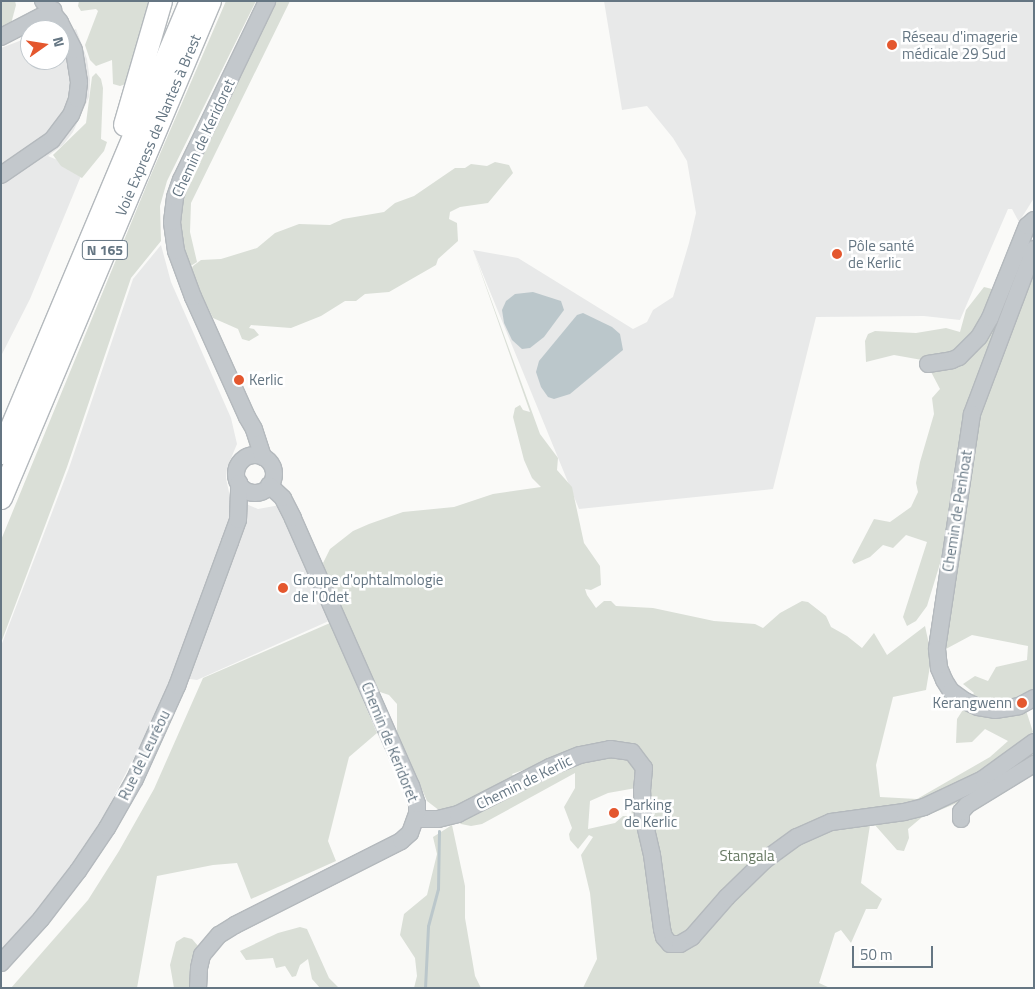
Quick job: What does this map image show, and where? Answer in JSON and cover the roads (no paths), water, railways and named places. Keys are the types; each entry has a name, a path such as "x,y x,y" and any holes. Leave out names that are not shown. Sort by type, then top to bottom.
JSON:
{"highway":[{"path":"70,290 136,92 161,1"},
{"name":"Voie Express de Nantes à Brest","path":"1,454 191,1"},
{"name":"Voie Express de Nantes à Brest","path":"1,498 210,1"}],"street":[{"name":"Chemin de Keridoret","path":"263,457 256,433 247,417 186,279 176,251 172,222 175,197 181,180 267,1"},
{"path":"1,37 48,6 64,29 76,59 79,82 77,100 71,114 52,140 1,175"},
{"path":"928,364 944,362 959,357 979,337 990,318 1027,226 1034,220"},
{"name":"Chemin de Penhoat","path":"1032,704 995,710 978,707 965,701 947,685 939,668 937,649 972,414 1034,249"},
{"name":"Chemin de Keridoret","path":"245,458 247,417"},
{"path":"254,455 263,457 273,470 265,488 248,491 239,483 237,467 245,458 254,455"},
{"name":"Rue de Leuréou","path":"1,963 41,919 78,871 135,779 185,667 238,520 239,483"},
{"name":"Chemin de Keridoret","path":"198,988 202,955 219,935 235,924 392,846 410,833 416,819 417,804 411,786 287,504 278,492 265,488"},
{"name":"Rue de Leuréou","path":"238,520 265,488"},
{"name":"Chemin de Kerlic","path":"416,819 438,819 458,814 550,767 580,755 610,749 632,752 644,768 642,788 643,816 652,855 662,930 664,937 670,944 680,944 692,937 727,896 765,860 797,838 831,822 904,812 924,807 983,779 1034,742"},
{"path":"961,819 961,812 967,805 1034,764"}],"waterway":[{"path":"425,988 428,926 438,889 439,831"}],"place":[{"name":"Réseau d'imagerie médicale 29 Sud","path":"892,45"},
{"name":"Pôle santé de Kerlic","path":"837,254"},
{"name":"Kerlic","path":"239,380"},
{"name":"Groupe d'ophtalmologie de l'Odet","path":"283,588"},
{"name":"Kerangwenn","path":"1022,703"},
{"name":"Parking de Kerlic","path":"614,813"}],"park label":[{"name":"Stangala","path":"747,856"}]}
